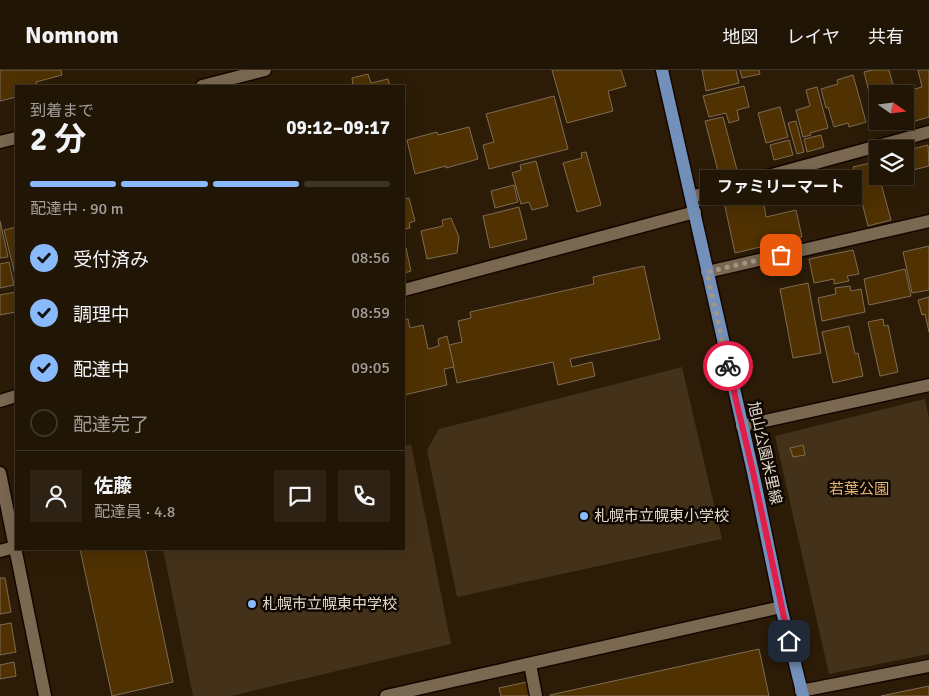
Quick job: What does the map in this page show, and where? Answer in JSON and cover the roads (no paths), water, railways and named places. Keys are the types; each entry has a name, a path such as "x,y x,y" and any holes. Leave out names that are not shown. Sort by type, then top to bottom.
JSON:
{"main road":[{"name":"旭山公園米里線","path":"662,70 802,694"}],"street":[{"path":"209,85 231,82 265,70"},
{"path":"691,197 929,132"},
{"path":"0,142 15,138"},
{"path":"405,290 695,212"},
{"path":"707,272 929,221"},
{"path":"742,426 929,385"},
{"path":"0,400 15,396"},
{"path":"0,473 15,547 0,551"},
{"path":"16,550 46,696"},
{"path":"386,696 403,694 781,607"},
{"path":"530,664 536,696"},
{"path":"802,694 929,666"}],"place":[{"name":"ファミリーマート","path":"781,255"},
{"name":"札幌市立幌東小学校","path":"584,516"},
{"name":"札幌市立幌東中学校","path":"252,604"}],"park label":[{"name":"若葉公園","path":"859,489"}]}
